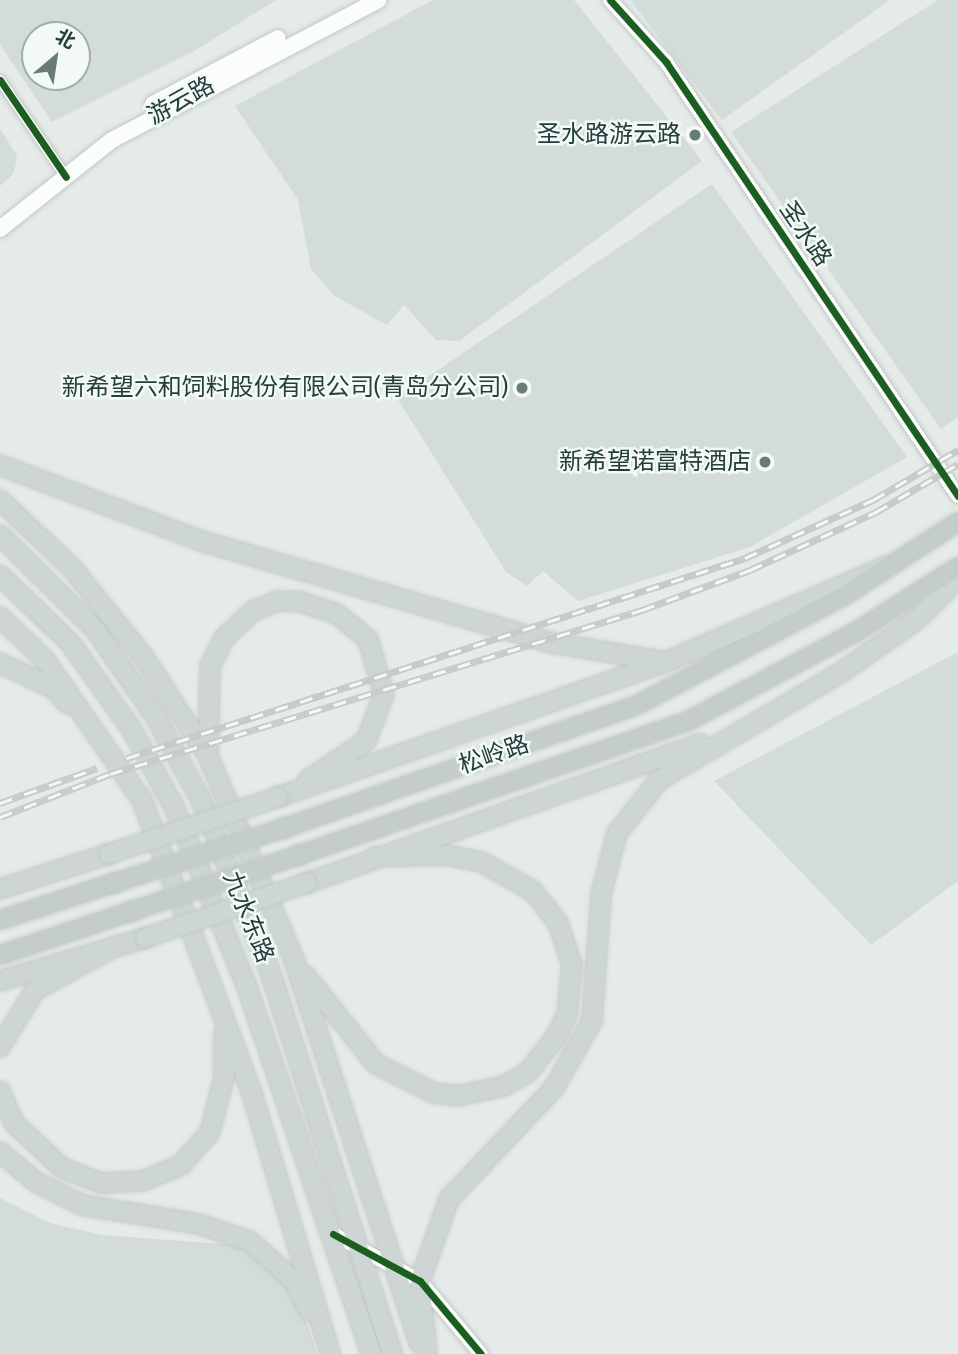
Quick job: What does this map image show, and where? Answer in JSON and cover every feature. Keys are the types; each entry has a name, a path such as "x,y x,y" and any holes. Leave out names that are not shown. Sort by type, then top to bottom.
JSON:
{"highway":[{"name":"松岭路","path":"0,920 284,828 635,706 891,565 958,522"},
{"name":"松岭路","path":"0,956 690,720 859,630 958,567"}],"main road":[{"name":"游云路","path":"0,216 173,91 356,0"},
{"name":"游云路","path":"0,229 63,173 177,102 379,0"},
{"path":"0,465 198,540 553,643 666,662"},
{"path":"0,500 71,567 143,656 208,756 294,960 392,1262 425,1354"},
{"name":"九水东路","path":"0,535 94,628 155,716 201,800 272,976 392,1354"},
{"path":"0,890 666,662 854,575 891,565"},
{"name":"九水东路","path":"0,575 71,644 132,730 175,809 247,987 333,1234 371,1354"},
{"path":"425,1354 420,1281 449,1199 554,1088 592,1021 601,894 617,833 659,780 742,727 843,671 915,621 958,579"},
{"path":"208,756 210,666 234,624 278,601 337,614 368,639 382,675 377,720 366,741 341,762 278,797"},
{"path":"0,617 45,660 110,746 142,800 220,1009 330,1354"},
{"path":"0,663 53,688 110,746"},
{"path":"0,981 145,938 307,883 374,857 580,790 742,727"},
{"path":"294,960 360,1048 413,1086 458,1096 484,1093 528,1072 543,1057 567,1014 572,989 565,939 546,906 518,879 482,862 447,855 374,857"},
{"path":"0,880 19,883"},
{"path":"0,1047 35,990 118,945"},
{"path":"0,1091 14,1123 62,1168 101,1183 164,1174 197,1151 219,1111 226,1040 220,1009"},
{"path":"0,1152 36,1182 82,1205 199,1224 251,1242 294,1281 330,1354"}],"street":[{"name":"圣水路","path":"610,0 666,62 958,496"},
{"path":"0,80 63,173"},
{"path":"333,1234 392,1262 420,1281 481,1354"}],"shaded area":[{"path":"0,0 276,0 196,50 52,122 31,91 91,91 91,21 21,21 21,76 0,45"},
{"path":"433,0 574,0 702,161 459,341 436,340 404,305 387,325 333,295 311,269 298,200 235,106"},
{"path":"630,0 890,0 722,120"},
{"path":"938,0 958,0 958,417 941,429 731,132"},
{"path":"0,129 17,155 14,173 0,186"},
{"path":"712,184 907,457 750,547 578,601 543,571 527,586 506,572 397,398"},
{"path":"958,652 958,881 871,945 714,781"},
{"path":"0,1198 50,1223 102,1235 236,1245 269,1263 301,1305 317,1354 0,1354"}],"railway":[{"path":"127,758 745,558 873,500 958,450"},
{"path":"0,817 110,774 642,610 750,570 876,512 958,464"},
{"path":"0,803 97,768"}],"cycle path":[{"path":"610,0 666,62 958,496"},
{"path":"0,80 66,177"},
{"path":"333,1234 420,1281 481,1354"}],"place":[{"name":"圣水路游云路","path":"695,135"},
{"name":"新希望六和饲料股份有限公司(青岛分公司)","path":"522,388"},
{"name":"新希望诺富特酒店","path":"765,462"}]}
